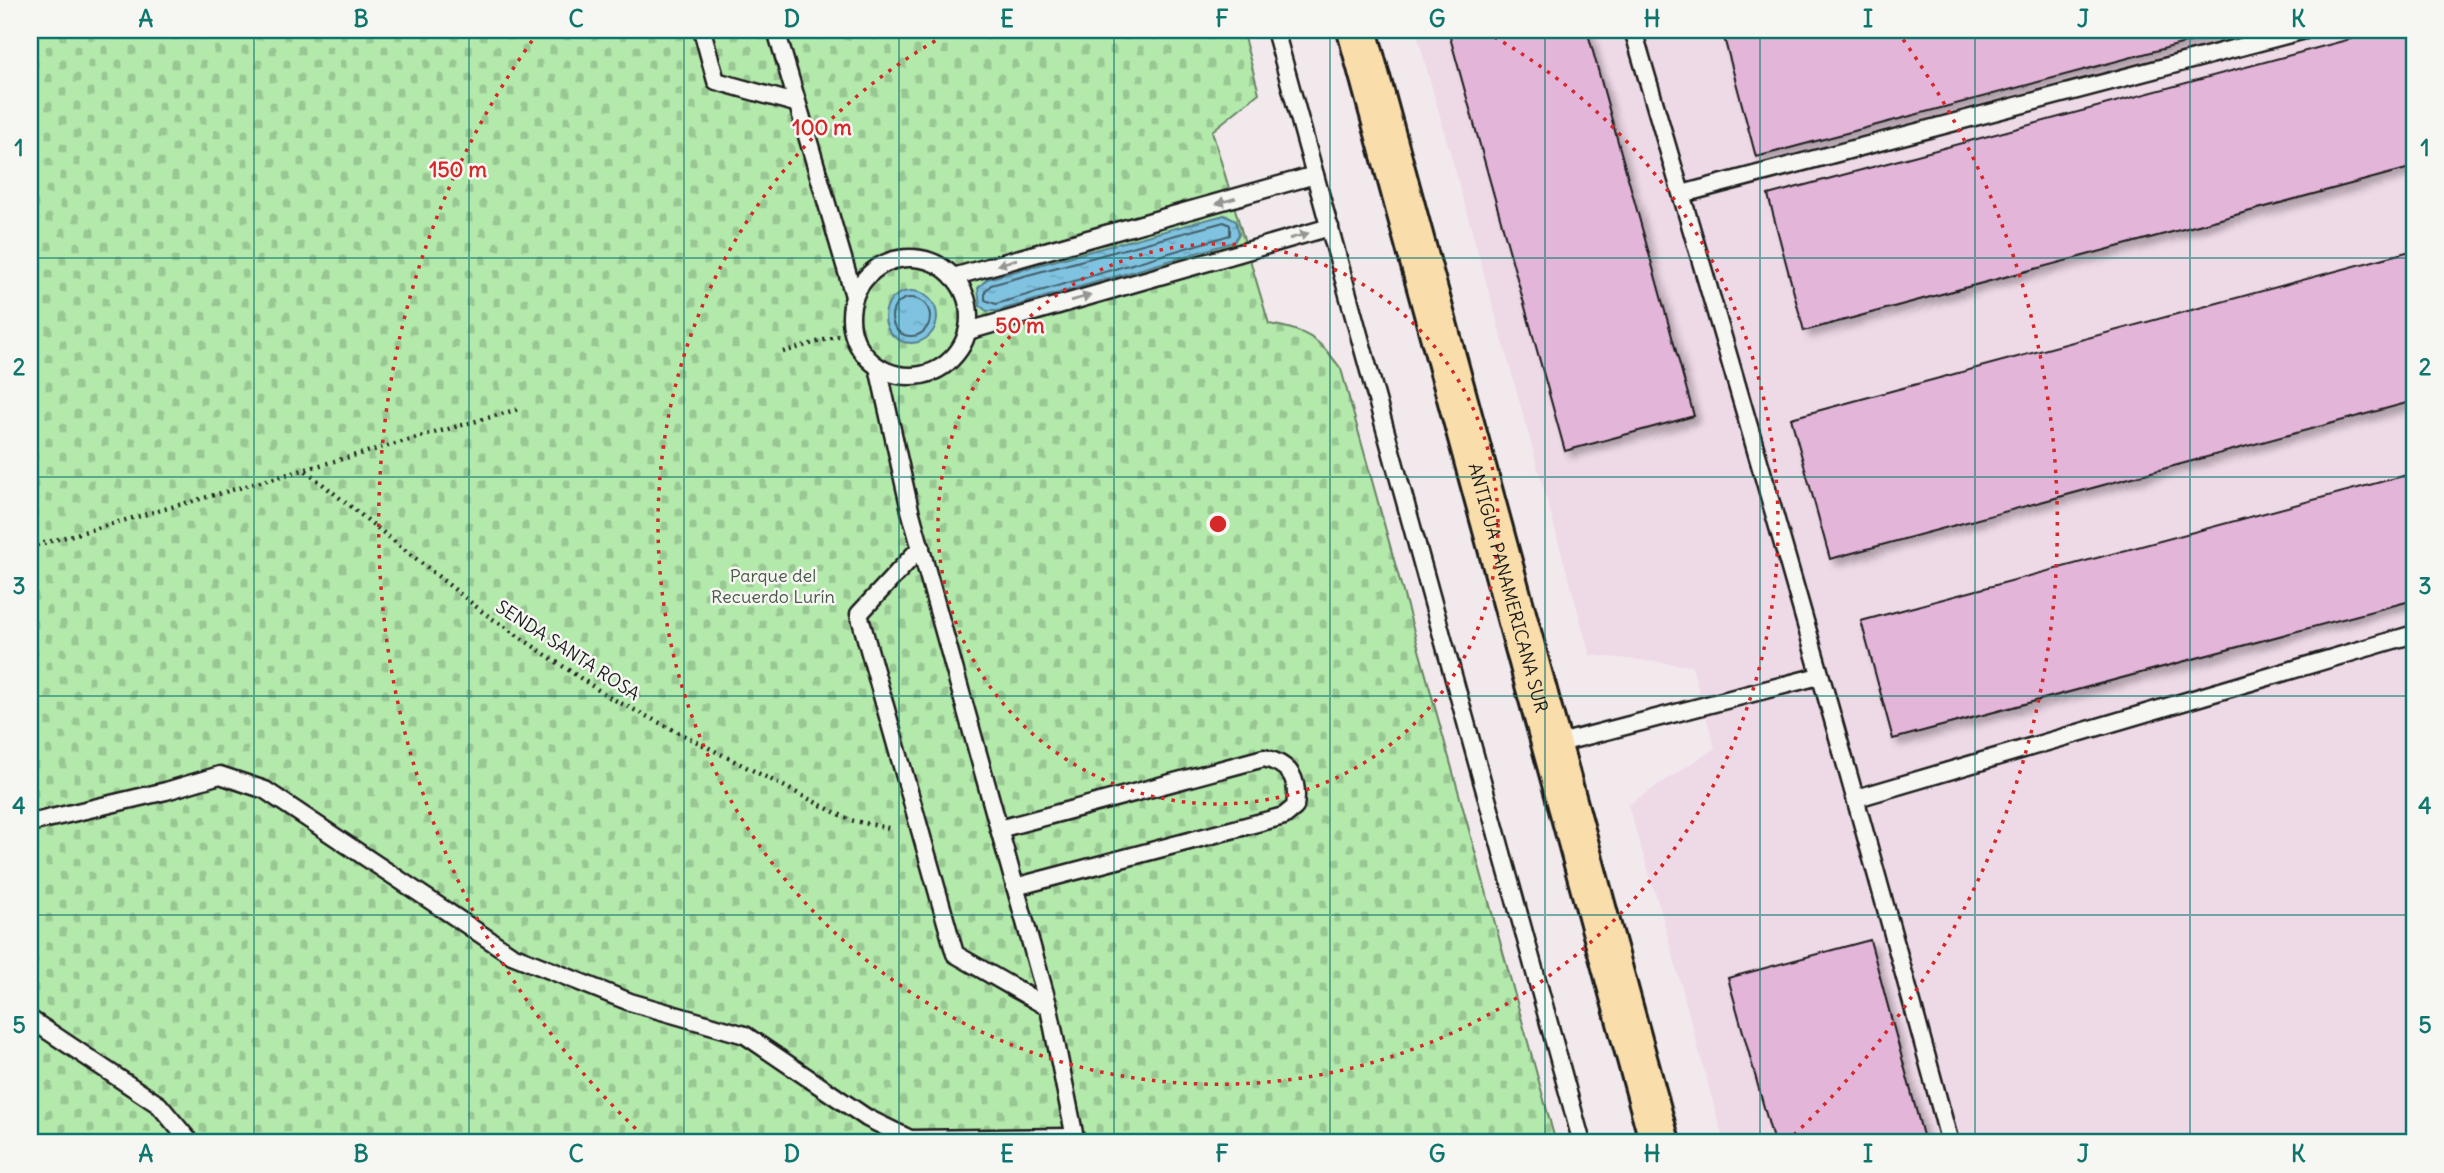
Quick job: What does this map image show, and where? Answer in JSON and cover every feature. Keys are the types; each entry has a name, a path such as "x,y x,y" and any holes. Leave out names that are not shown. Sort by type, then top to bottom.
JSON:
{"main road":[{"name":"ANTIGUA PANAMERICANA SUR","path":"1357,30 1660,1143"}],"lane":[{"path":"702,30 716,81 795,103"},
{"path":"776,30 795,103 854,296"},
{"path":"1275,30 1582,1143"},
{"path":"1633,30 1819,676 1857,798 1950,1143"},
{"path":"1682,194 2305,30"},
{"path":"953,277 1315,175"},
{"path":"968,331 1330,227"},
{"path":"913,257 931,261 953,277 966,298 968,331 961,348 949,363 933,373 915,377 895,375 878,367 863,355 852,332 850,310 854,296 863,280 877,267 894,259 913,257"},
{"path":"30,823 166,791 220,775 265,790 512,955 631,1002 745,1035 867,1118 910,1139 1075,1140 1049,1008 921,547 878,367"},
{"path":"921,547 859,614 955,954 1049,1008"},
{"path":"1857,798 2414,634"},
{"path":"1552,746 1819,676"},
{"path":"999,829 1264,758 1277,761 1293,772 1298,789 1295,807 1284,816 1015,887"},
{"path":"30,1019 159,1105 191,1143"}],"path":[{"path":"783,352 852,332"},
{"path":"30,547 519,410"},
{"name":"SENDA SANTA ROSA","path":"306,471 484,613 607,696 850,820 921,835"}],"shaded area":[{"path":"1416,30 2414,30 2414,1143 1724,1143 1662,915 1628,805 1715,748 1692,666 1590,655"}],"green space":[{"name":"Parque del Recuerdo Lurín","path":"30,30 1242,30 1259,93 1212,131 1269,324 1293,329 1311,337 1341,369 1556,1143 30,1143"}],"water":[{"path":"1224,215 1236,221 1239,234 1234,242 997,311 987,311 980,306 978,288 987,279"},
{"path":"911,291 921,293 929,299 935,307 935,327 929,335 921,341 911,343 901,341 893,335 887,327 885,317 887,307 893,299 901,293"}],"building":[{"path":"1448,30 1587,30 1694,416 1565,451"},
{"path":"1722,30 2234,30 1756,157"},
{"path":"2384,30 2414,30 2414,167 1804,331 1768,195"},
{"path":"2414,250 2414,401 1830,559 1791,418"},
{"path":"2414,473 2414,600 1893,739 1861,621"},
{"path":"1870,940 1925,1143 1774,1143 1728,978"}]}
